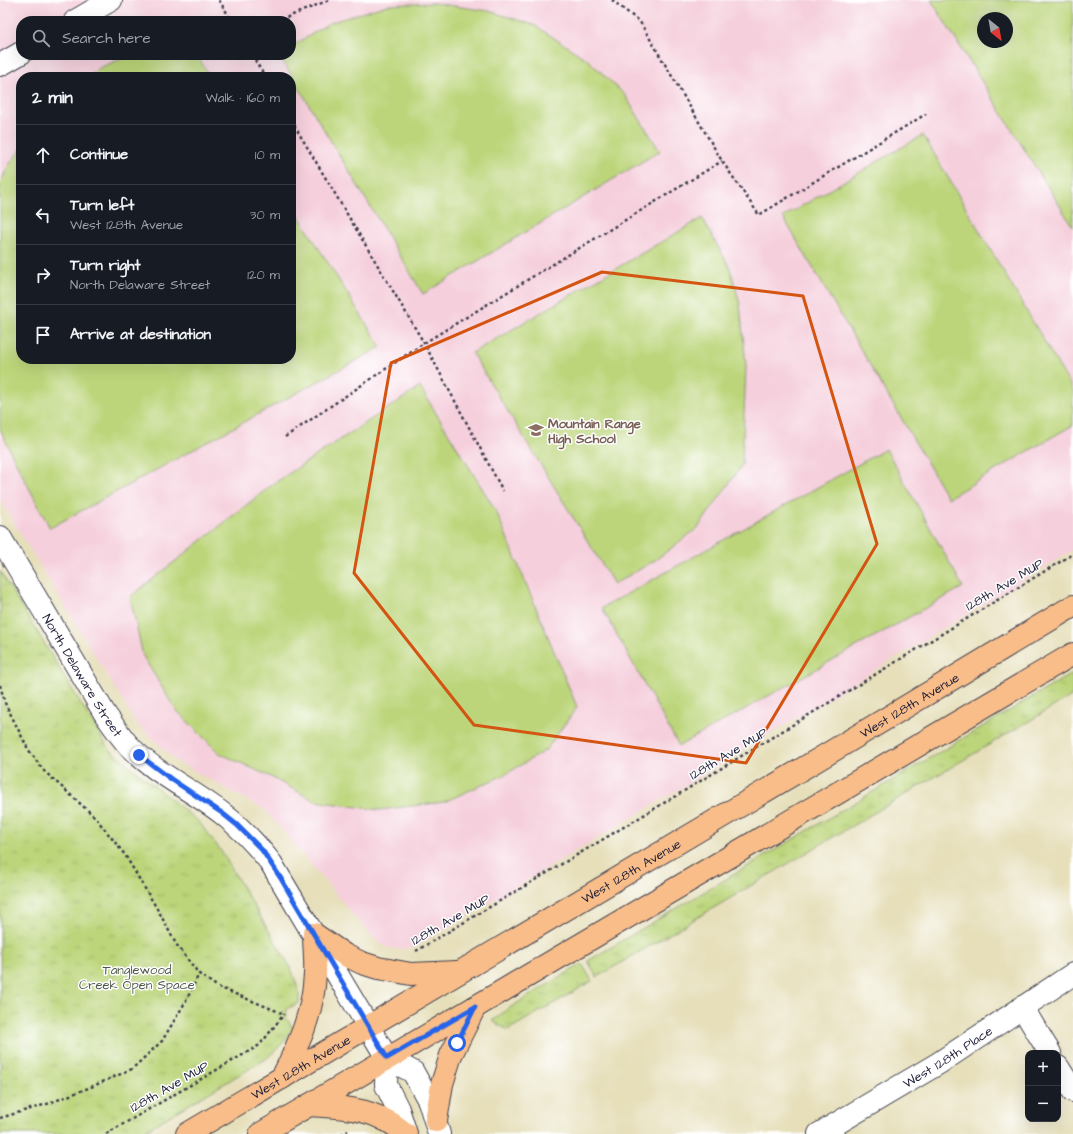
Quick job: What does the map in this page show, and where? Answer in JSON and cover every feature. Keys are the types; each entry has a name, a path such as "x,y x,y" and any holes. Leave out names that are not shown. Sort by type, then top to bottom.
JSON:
{"main road":[{"name":"West 128th Avenue","path":"187,1134 824,756 1073,606"},
{"path":"260,1134 1073,654"},
{"path":"314,934 345,955 362,963 378,968 411,974 432,974 462,971"},
{"path":"282,1078 305,1028 311,1006 315,972 314,934"},
{"path":"437,1128 442,1084 451,1055 475,1007"},
{"path":"309,1105 355,1109 366,1112 385,1119 406,1134"}],"street":[{"path":"84,16 111,0"},
{"path":"0,65 16,56"},
{"name":"North Delaware Street","path":"0,537 105,714 128,745 171,779 222,813 249,836 262,850 314,934 387,1058"},
{"name":"West 128th Place","path":"819,1134 939,1063 1073,974"},
{"path":"1022,1007 1048,1050"},
{"path":"406,1134 398,1109 386,1085 387,1058 413,1072 429,1101 437,1128"},
{"path":"1061,1072 1073,1091"}],"path":[{"path":"220,0 229,16"},
{"path":"290,16 329,0"},
{"path":"612,0 640,22 722,161 759,215 926,114"},
{"path":"255,60 262,72"},
{"path":"296,128 424,343 503,491"},
{"path":"285,437 424,343 722,161"},
{"name":"128th Ave MUP","path":"410,954 684,791 1073,554"},
{"path":"0,685 5,703 28,749 43,770 95,817 125,855 176,944 199,974 186,1001 162,1041 132,1068 91,1087 47,1104 0,1118"},
{"name":"128th Ave MUP","path":"106,1134 258,1046 284,1014 218,987 199,974"}],"highlighted area":[{"path":"602,272 803,296 877,544 746,763 474,725 354,573 391,363"}],"shaded area":[{"name":"Mountain Range High School","path":"0,0 1073,0 1073,550 683,787 415,947 407,949 389,948 381,944 373,937 265,810 176,761 137,724 0,500"}],"green space":[{"path":"931,0 1073,0 1073,227"},
{"path":"434,3 489,11 534,25 588,60 624,94 660,151 423,294 296,83 296,72 289,72 282,60 296,60 296,44 329,23 387,5"},
{"path":"118,60 200,60 207,72 95,72 99,68"},
{"path":"923,135 1073,390 1073,425 948,498 783,217"},
{"path":"16,156 16,364 296,364 296,212 381,347 50,528 0,429 0,184 8,166"},
{"path":"702,218 730,268 740,304 746,366 742,465 698,528 654,561 614,584 472,353"},
{"path":"420,387 496,511 577,707 546,750 506,774 444,802 379,810 315,801 269,776 219,753 175,709 143,656 130,597 273,484"},
{"path":"886,449 963,587 679,746 602,608"},
{"name":"Tanglewood Creek Open Space","path":"0,571 108,748 199,822 221,851 291,968 299,992 299,1003 287,1009 286,1018 293,1028 282,1044 266,1059 139,1134 0,1134"},
{"path":"1073,673 1073,695 597,977 588,961"},
{"path":"582,964 592,981 508,1030 492,1021 511,1007"}],"place":[{"name":"Mountain Range High School","path":"536,430"}],"route":[{"path":"139,755 171,779 222,813 249,836 262,850 280,877 387,1058 475,1007 457,1043"}]}
